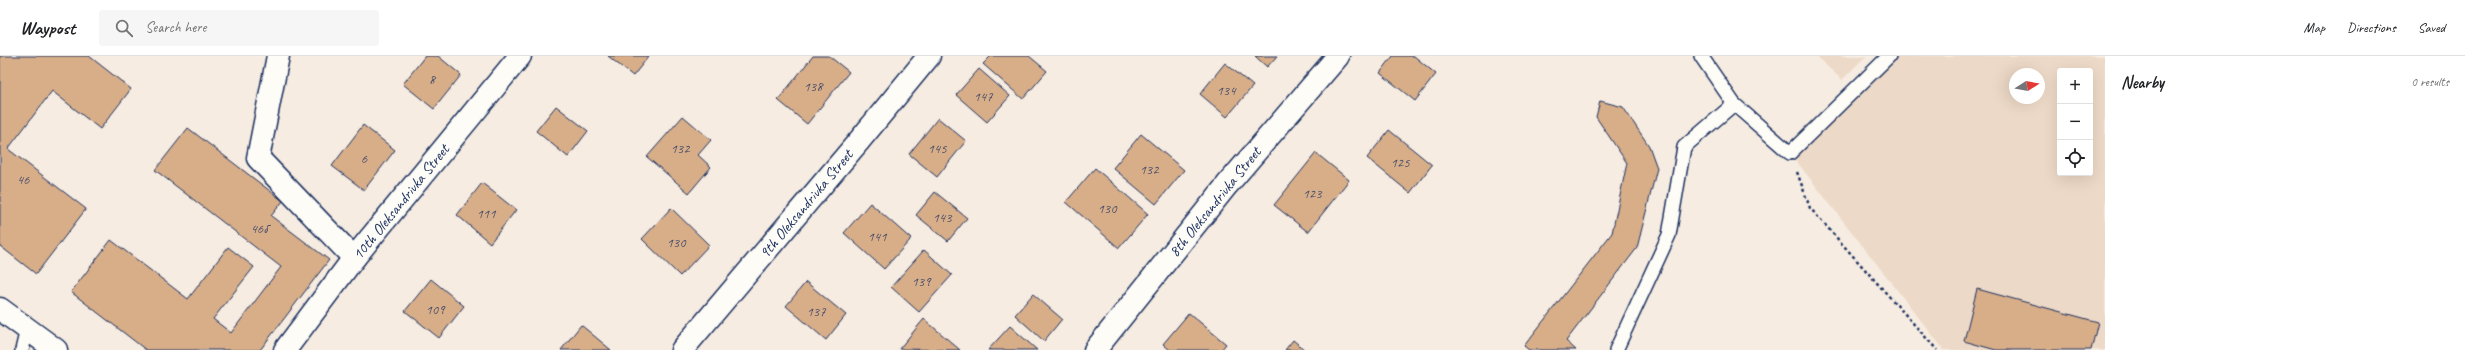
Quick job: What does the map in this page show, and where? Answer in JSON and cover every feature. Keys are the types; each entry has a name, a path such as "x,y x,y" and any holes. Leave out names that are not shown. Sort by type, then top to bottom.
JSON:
{"street":[{"path":"278,56 258,158 354,258"},
{"name":"10th Oleksandrivka Street","path":"286,350 354,258 520,56"},
{"name":"9th Oleksandrivka Street","path":"682,350 929,56"},
{"name":"8th Oleksandrivka Street","path":"1094,350 1227,185 1338,56"},
{"path":"0,309 56,350"}],"lane":[{"path":"1701,56 1734,104 1790,153 1889,56"},
{"path":"1616,350 1669,235 1684,147 1734,104"},
{"path":"22,350 27,329"}],"path":[{"path":"1790,153 1810,208 1937,350"}],"shaded area":[{"path":"1816,56 1866,56 1842,80"},
{"path":"1892,56 2105,56 2105,350 1944,350 1790,153"}],"building":[{"path":"0,56 89,56 131,89 100,129 52,91 8,149 86,209 36,274 0,246"},
{"path":"425,56 438,56 461,75 434,109 403,84"},
{"path":"608,56 649,56 633,76"},
{"path":"813,56 829,56 849,72 807,124 778,100"},
{"path":"991,56 1029,56 1047,71 1023,99 983,64"},
{"path":"1255,56 1277,56 1267,67"},
{"path":"1393,56 1414,56 1436,74 1415,101 1380,73"},
{"path":"1225,63 1253,86 1227,117 1200,94"},
{"path":"979,69 1010,96 987,122 956,95"},
{"path":"1600,101 1623,107 1649,146 1657,168 1637,248 1566,341 1576,350 1529,350 1524,346 1612,233 1627,163 1596,117"},
{"path":"556,106 588,131 568,157 536,131"},
{"path":"683,116 711,140 698,155 711,167 689,193 647,157"},
{"path":"938,118 966,141 937,177 909,154"},
{"path":"363,125 395,150 364,190 332,166"},
{"path":"188,128 283,201 271,216 329,260 260,350 146,350 71,292 111,240 188,299 228,247 254,267 213,319 231,333 281,267 155,170"},
{"path":"1389,130 1432,165 1410,193 1367,158"},
{"path":"1141,134 1184,170 1156,204 1113,168"},
{"path":"1316,153 1349,180 1308,232 1274,205"},
{"path":"1095,168 1148,214 1119,248 1066,202"},
{"path":"482,183 516,210 490,243 457,215"},
{"path":"935,192 967,218 948,241 916,215"},
{"path":"870,203 911,239 884,269 844,233"},
{"path":"671,208 709,245 680,276 642,239"},
{"path":"924,250 952,275 919,312 891,287"},
{"path":"431,279 464,306 439,338 405,311"},
{"path":"806,282 846,315 826,340 786,306"},
{"path":"1977,289 2098,322 2091,350 1996,350 1964,341"},
{"path":"1033,294 1062,319 1044,341 1015,315"},
{"path":"1189,313 1226,344 1221,350 1170,350 1163,344"},
{"path":"924,319 960,350 899,349"},
{"path":"581,325 611,350 561,350"},
{"path":"1010,326 1037,350 988,350"},
{"path":"1293,340 1305,350 1285,350"}]}
